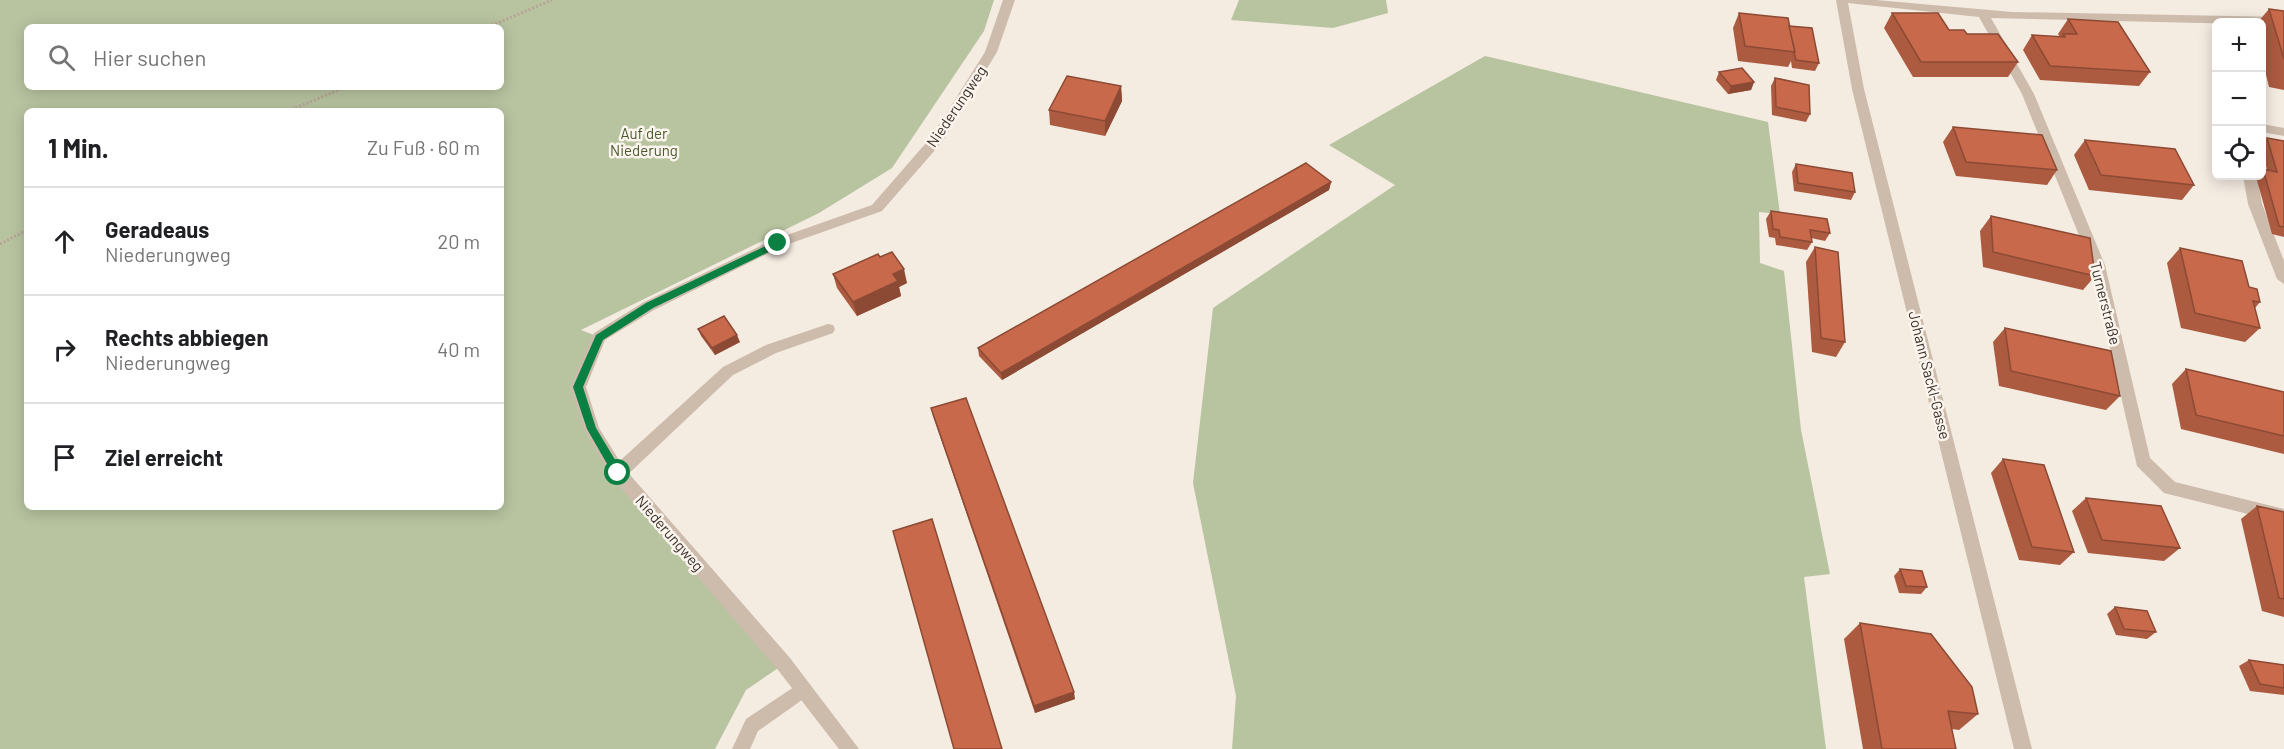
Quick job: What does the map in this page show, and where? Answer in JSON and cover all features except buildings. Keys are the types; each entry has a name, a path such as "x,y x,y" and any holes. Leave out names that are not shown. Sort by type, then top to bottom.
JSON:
{"street":[{"name":"Niederungweg","path":"850,749 803,689 618,473 592,429 578,387 599,337 650,306 778,243 877,208 937,139 991,52 1009,0"},
{"name":"Johann Sackl-Gasse","path":"1842,0 1858,89 2023,749"},
{"path":"1850,0 1883,5 1982,12 2057,12 2284,21"},
{"name":"Turnerstraße","path":"1982,12 2028,94 2098,265 2144,461 2170,488 2284,516"},
{"path":"2266,129 2284,132"},
{"path":"2251,180 2255,204 2284,279"},
{"path":"618,473 728,371 771,349 828,328"},
{"path":"741,749 752,725 803,689"}],"path":[{"path":"495,24 552,0"},
{"path":"295,108 339,90"},
{"path":"0,243 24,231"}],"green space":[{"name":"Auf der Niederung","path":"0,0 994,0 984,31 892,168 819,213 581,330 599,337 578,387 592,429 784,664 746,690 715,749 0,749"},
{"path":"1239,0 1386,0 1388,13 1333,28 1231,20"},
{"path":"1485,56 1768,122 1780,214 1759,212 1760,263 1784,271 1801,430 1830,574 1804,577 1826,749 1232,749 1236,696 1193,483 1213,308 1395,185 1329,145"}],"route":[{"path":"618,473 592,429 578,387 599,337 650,306 778,243"}]}
